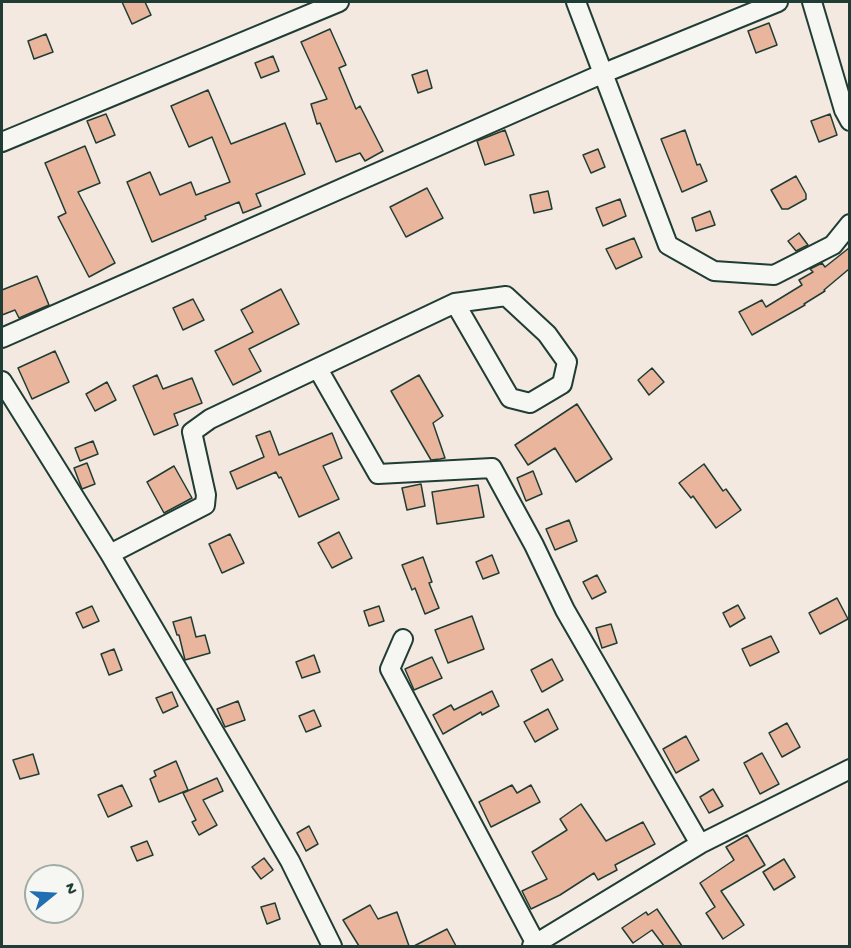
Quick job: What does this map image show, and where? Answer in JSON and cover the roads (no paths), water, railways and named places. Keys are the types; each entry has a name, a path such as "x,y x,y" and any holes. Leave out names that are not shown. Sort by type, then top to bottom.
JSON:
{"street":[{"path":"2,142 339,2"},
{"path":"576,2 668,245 714,272 774,275 833,245 849,224"},
{"path":"2,338 604,73 778,2"},
{"path":"812,2 849,121"},
{"path":"110,554 205,505 206,495 192,432 210,419 455,303 506,297 547,334 567,362 562,384 530,403 510,398 455,303"},
{"path":"318,369 378,474 492,468 534,545 565,610 700,844"},
{"path":"2,381 110,554 290,861 332,946"},
{"path":"403,639 390,669 534,945 700,844 849,769"}]}
